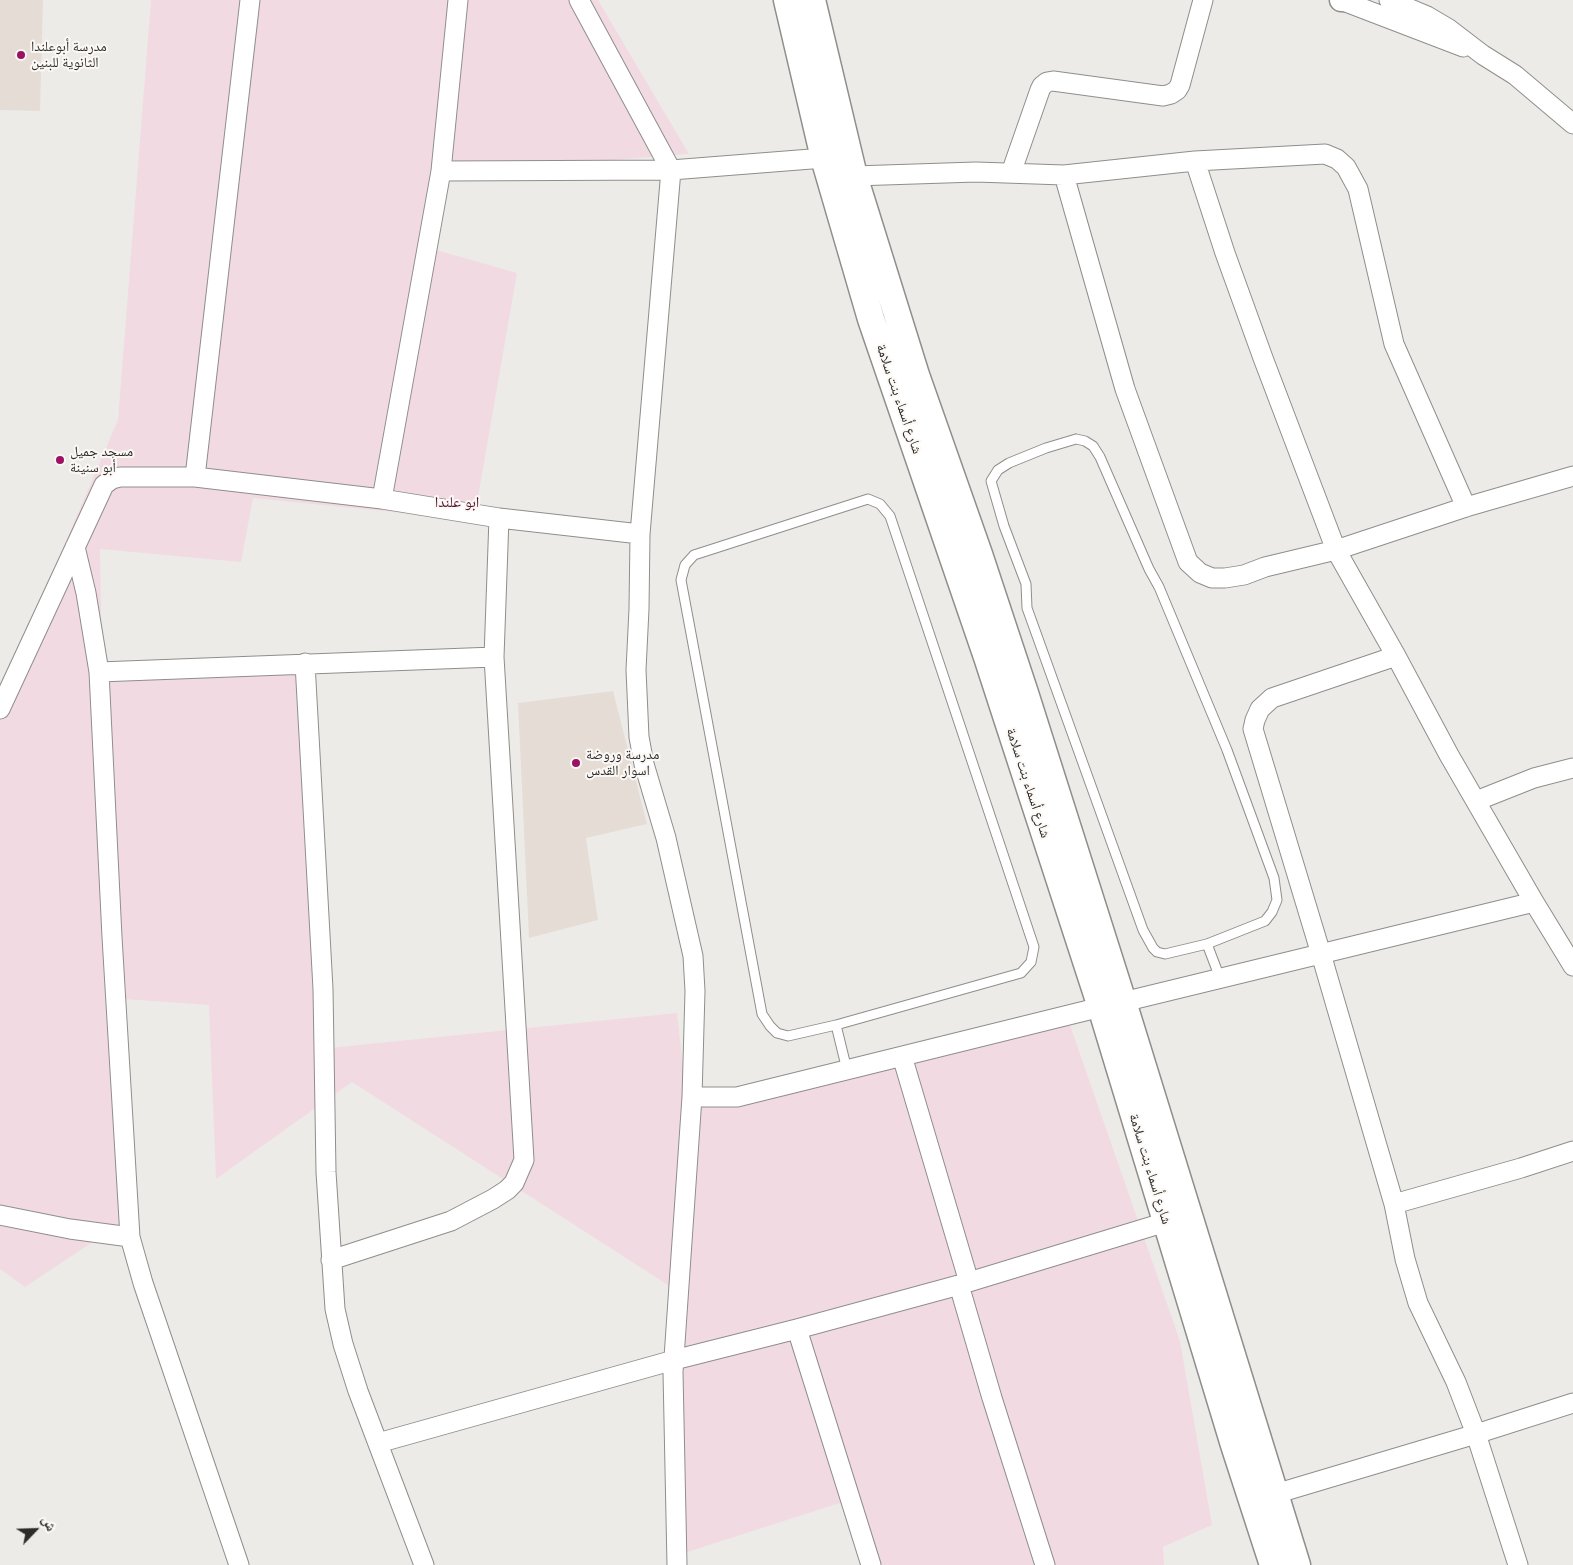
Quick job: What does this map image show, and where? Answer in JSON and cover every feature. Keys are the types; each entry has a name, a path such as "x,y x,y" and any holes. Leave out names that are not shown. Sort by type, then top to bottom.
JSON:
{"main road":[{"name":"شارع أسماء بنت سلامة","path":"787,0 824,158 872,319 987,657 1112,1004 1275,1494 1296,1565"},
{"name":"شارع أسماء بنت سلامة","path":"812,0 854,176 916,375 1022,683 1112,1004 1166,1222 1273,1565"}],"street":[{"path":"195,478 250,0"},
{"path":"382,499 441,170 458,0"},
{"path":"579,0 671,170 640,534 636,670 639,737 644,764 666,838 693,956 695,991 692,1097 674,1360 677,1565"},
{"path":"1011,173 1040,90 1047,82 1053,81 1163,96 1177,90 1203,0"},
{"path":"1343,0 1483,55"},
{"path":"1389,0 1413,5 1449,29 1483,55 1514,75 1573,124"},
{"path":"854,176 976,172 1064,175 1195,161 1325,154 1338,159 1346,167 1358,189 1394,344 1466,507"},
{"path":"441,170 671,170 824,158"},
{"path":"1195,161 1224,253 1336,550 1449,755 1534,902 1571,958"},
{"path":"1064,175 1125,389 1188,562 1200,573 1212,578 1225,578 1336,550 1466,507 1573,476"},
{"path":"0,709 104,485 112,480 120,478 195,478 382,499 498,518 640,534"},
{"path":"331,1260 451,1221 493,1200 507,1190 514,1182 524,1160 494,657 498,518"},
{"path":"74,547 86,594 99,672 130,1237 142,1283 239,1565"},
{"path":"1396,656 1272,698 1260,709 1252,729 1321,954 1394,1204 1405,1259 1418,1303 1456,1382 1476,1434 1518,1565"},
{"path":"99,672 494,657"},
{"path":"305,663 317,863 326,1172 335,1309 343,1344 358,1391 424,1565"},
{"path":"1476,800 1534,778 1573,768"},
{"path":"692,1097 737,1097 1534,902"},
{"path":"902,1056 964,1284 992,1398 1045,1565"},
{"path":"1394,1204 1521,1168 1573,1151"},
{"path":"0,1215 70,1229 130,1237"},
{"path":"378,1443 674,1360 964,1284 1166,1222"},
{"path":"797,1329 872,1565"},
{"path":"1275,1494 1573,1403"}],"lane":[{"path":"1076,438 1086,441 1093,446 1100,457 1162,595 1227,750 1274,878 1277,900 1272,912 1264,921 1206,944 1165,954 1157,952 1152,948 1143,930 1027,608 1026,584 994,496 991,481 998,470 1009,463 1076,438"},
{"path":"868,499 880,504 890,516 1034,947 1031,962 1021,973 836,1025 788,1036 777,1033 762,1014 682,580 685,566 694,555 868,499"},
{"path":"1206,944 1220,978"},
{"path":"836,1025 847,1070"}],"shaded area":[{"name":"مدرسة أبوعلندا الثانوية للبنين","path":"0,0 43,0 40,111 0,110"},
{"path":"151,0 598,0 689,154 448,173 436,250 517,273 474,520 253,498 241,562 100,549 102,674 304,665 329,1048 677,1013 688,1110 1064,1008 1180,1341 1212,1525 1163,1547 1164,1565 868,1565 846,1501 678,1555 668,1285 352,1082 216,1179 209,1005 124,999 136,1213 25,1287 0,1269 0,708 29,627 118,420"},
{"name":"مدرسة وروضة اسوار القدس","path":"613,691 647,824 586,838 598,920 529,938 518,703"}],"place":[{"name":"مدرسة أبوعلندا الثانوية للبنين","path":"21,55"},
{"name":"مسجد جميل أبو سنينة","path":"60,460"},
{"name":"مدرسة وروضة اسوار القدس","path":"576,763"}],"district":[{"name":"ابو علندا","path":"457,503"}]}
